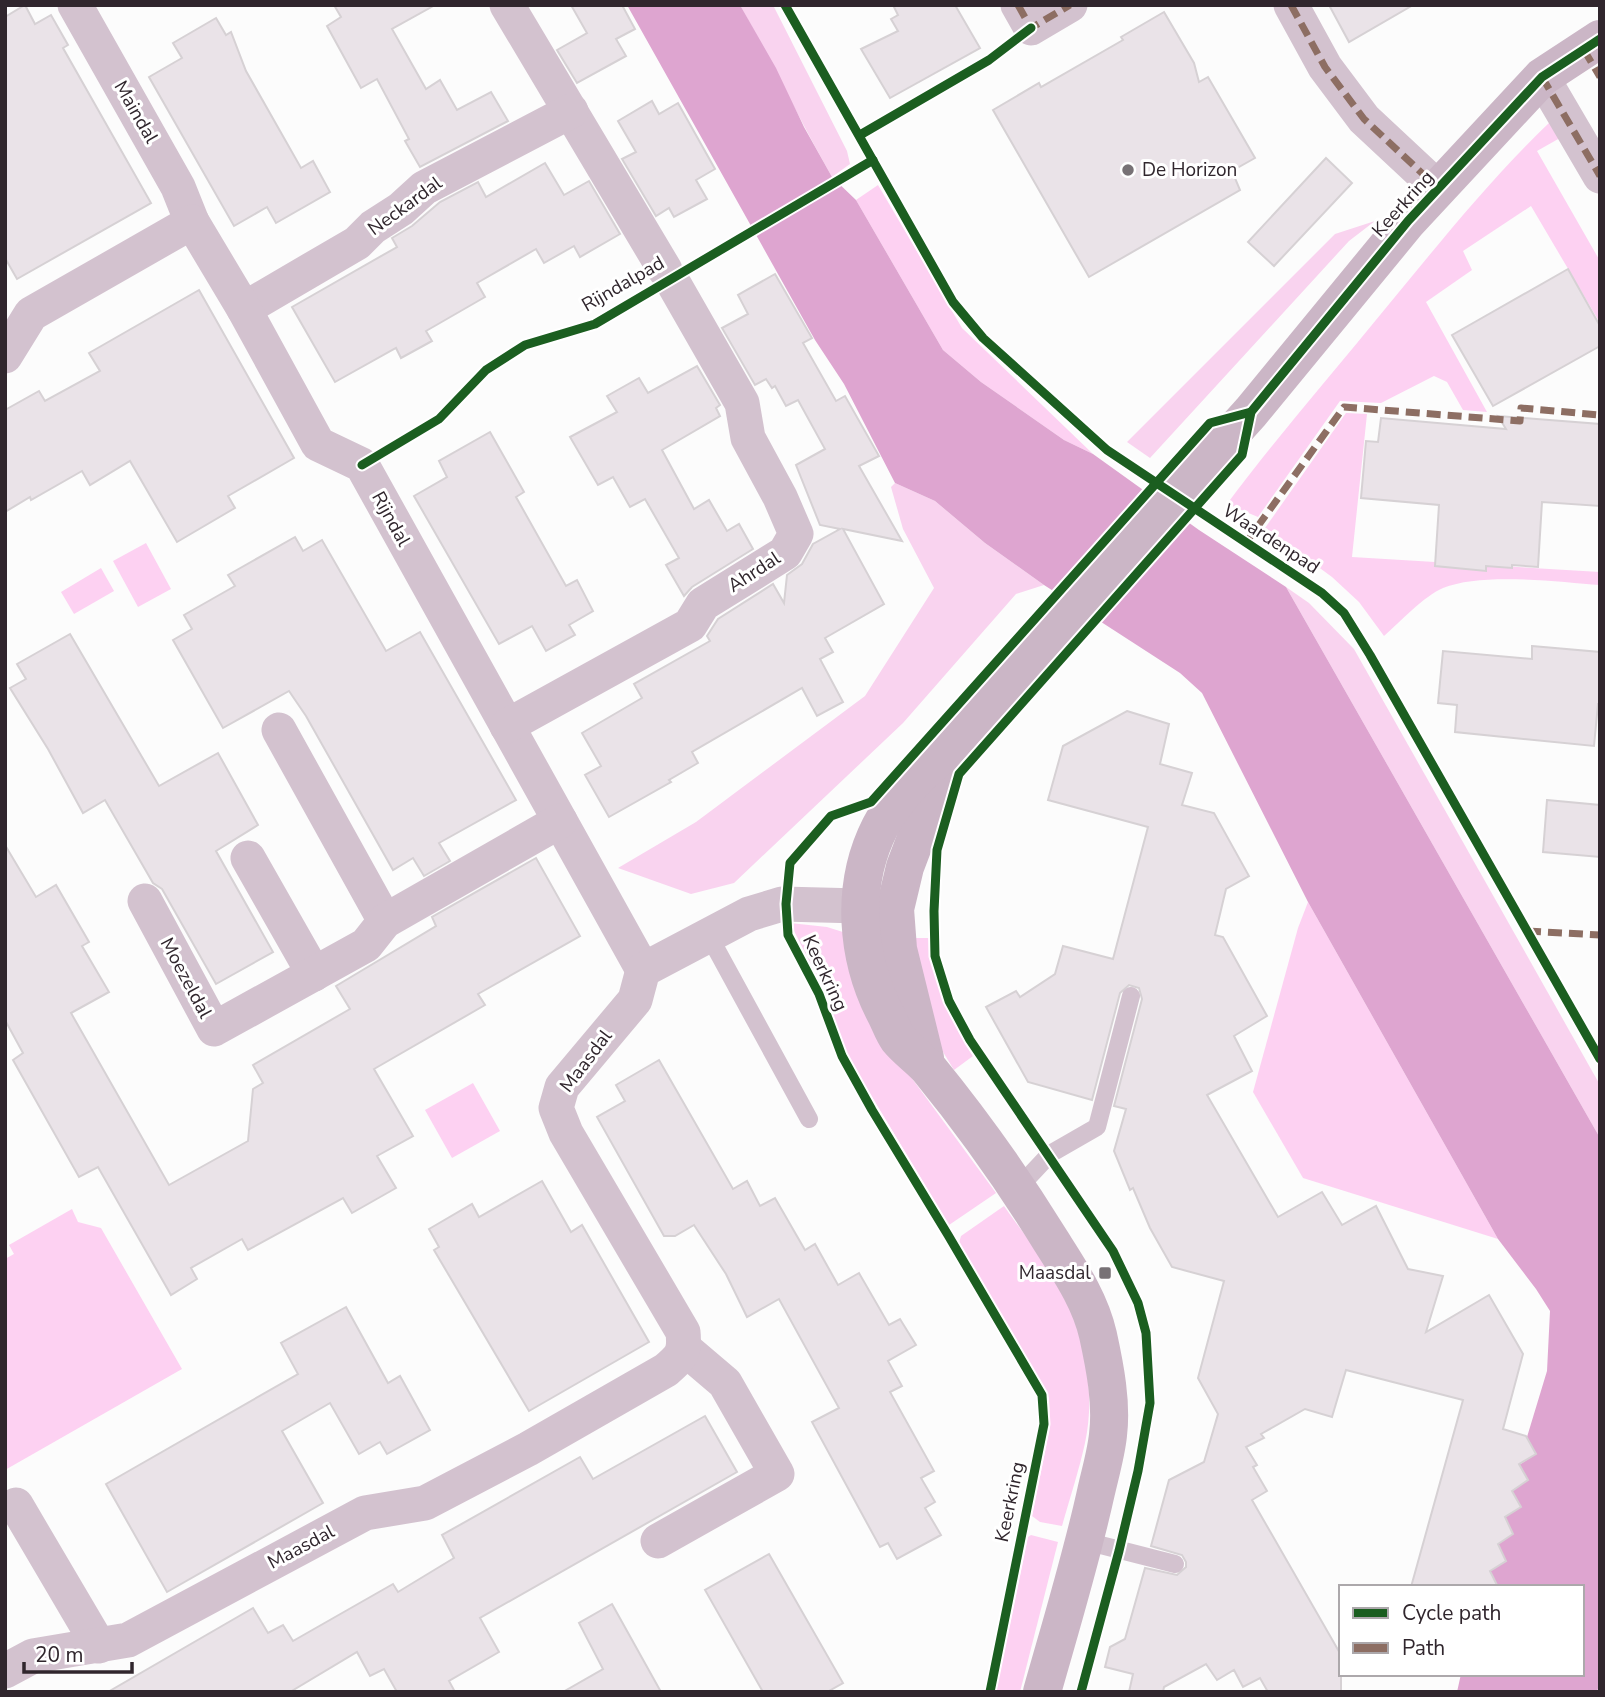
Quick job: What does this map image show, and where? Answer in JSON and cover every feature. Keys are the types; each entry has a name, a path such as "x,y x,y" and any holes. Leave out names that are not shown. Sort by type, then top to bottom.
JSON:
{"street":[{"name":"Maindal","path":"75,5 178,187 192,222"},
{"path":"507,5 571,111"},
{"path":"1018,5 1031,27 1070,5"},
{"path":"1291,5 1325,67 1364,119 1439,189"},
{"name":"Keerkring","path":"1042,1692 1085,1541 1108,1435 1107,1384 1098,1334 1089,1305 1077,1282 1018,1188 927,1066 898,949 878,907 905,867 930,801 942,755 1251,412 1408,221 1542,77 1600,39"},
{"path":"1542,77 1600,176"},
{"name":"Ahrdal","path":"507,726 690,625 703,604 785,553 796,534 780,497 748,438 741,403 571,111"},
{"name":"Neckardal","path":"244,309 357,243 373,227 401,209 424,188 571,111"},
{"name":"Rijndal","path":"192,222 244,309 318,444 362,465 642,970"},
{"path":"5,356 31,314 192,222"},
{"path":"279,730 386,921"},
{"name":"Moezeldal","path":"145,901 214,1029 366,946 386,921 560,821"},
{"path":"248,858 314,974"},
{"path":"642,970 749,914 782,904 878,907"},
{"name":"Maasdal","path":"5,1671 33,1656 128,1640 365,1513 425,1503 528,1449 666,1370 679,1359 685,1349 683,1332 566,1133 556,1108 562,1087 635,1000 642,970"},
{"path":"658,1541 777,1474 725,1383 685,1349"},
{"path":"16,1505 99,1646"}],"lane":[{"path":"708,934 809,1119"},
{"path":"1018,1188 1050,1154 1097,1127 1131,996"},
{"path":"1085,1541 1175,1564"}],"shaded area":[{"path":"627,5 740,5 832,177 856,200 943,350 981,382 1064,440 1093,454 1199,530 1286,587 1600,1138 1600,1681 1597,1692 1457,1692 1461,1676 1584,1676 1584,1585 1497,1585 1490,1571 1506,1561 1498,1544 1513,1534 1505,1517 1521,1507 1512,1491 1528,1480 1519,1465 1536,1454 1527,1437 1547,1371 1550,1311 1498,1239 1308,902 1202,693 1180,673 1044,585 985,543 935,501 895,483 844,384 815,340"},
{"path":"740,5 773,5 847,151 850,164 832,177 809,135"},
{"path":"1551,121 1560,138 1537,151 1600,261 1600,323 1531,206 1463,251 1472,270 1426,302 1487,412 1463,410 1447,382 1434,376 1381,403 1340,401 1258,517 1227,504 1445,237 1507,166"},
{"path":"878,185 962,328 1093,454 1064,440 981,382 943,350 856,200"},
{"path":"1375,221 1349,241 1150,458 1127,442 1335,234"},
{"path":"1346,413 1367,414 1352,557 1600,572 1600,585 1520,579 1459,583 1428,597 1384,636 1359,602 1332,577 1265,528"},
{"path":"895,483 935,501 985,543 1044,585 1016,594 903,723 734,883 691,894 618,868 696,822 865,696 934,588 903,529 891,487"},
{"path":"146,543 171,589 138,607 113,561"},
{"path":"101,568 114,591 74,614 61,592"},
{"path":"1286,587 1309,603 1354,649 1600,1085 1600,1138"},
{"path":"1308,902 1498,1239 1303,1178 1253,1092 1298,928"},
{"path":"790,923 827,927 846,933 908,1073 996,1193 949,1225 848,1057 832,1019 828,998"},
{"path":"912,938 929,938 934,970 944,1000 956,1028 973,1056 954,1070 940,1047"},
{"path":"473,1083 500,1131 452,1158 425,1110"},
{"path":"1004,1206 1060,1285 1076,1322 1086,1362 1089,1383 1088,1424 1083,1453 1062,1526 1040,1522 1032,1516 1050,1427 1049,1398 959,1243 961,1236"},
{"path":"72,1209 78,1222 101,1228 182,1369 5,1470 5,1259 14,1254 9,1245"},
{"path":"1031,1535 1058,1542 1020,1692 996,1692 1028,1537"}],"building":[{"path":"25,5 35,24 51,15 68,45 63,48 151,203 17,279 5,258 5,17"},
{"path":"334,5 435,5 392,29 426,89 440,80 457,110 491,92 508,121 420,167 405,141 409,139 377,79 361,88 327,26 341,17"},
{"path":"571,5 622,5 635,29 616,39 626,56 577,83 557,50 587,33"},
{"path":"893,5 955,5 980,48 890,98 861,49 898,31 891,19 898,15"},
{"path":"1329,5 1413,5 1349,42"},
{"path":"1164,12 1194,63 1199,82 1208,77 1255,158 1232,171 1240,190 1089,277 993,110 1039,83 1041,87 1123,40 1121,37"},
{"path":"216,18 226,35 231,32 246,71 301,168 313,161 330,192 276,223 267,207 234,226 149,77 182,58 173,43"},
{"path":"652,101 659,114 678,103 715,169 696,180 707,199 674,217 669,208 656,216 622,159 636,152 618,121"},
{"path":"1326,158 1352,183 1274,266 1248,242"},
{"path":"545,163 564,195 589,181 620,234 580,257 574,246 544,263 536,249 477,283 485,297 426,331 432,341 401,358 396,348 335,382 292,307 397,247 392,238 412,226 440,202 478,182 486,197"},
{"path":"1568,269 1600,326 1600,346 1493,406 1452,335"},
{"path":"775,274 812,338 803,343 836,401 845,396 879,456 859,466 902,541 843,529 884,604 825,638 833,652 820,659 843,702 817,716 802,688 692,752 698,763 669,780 671,782 609,817 585,775 601,766 582,733 642,698 634,684 710,641 707,636 718,619 773,584 784,603 787,575 802,564 813,544 840,529 820,525 796,465 825,449 798,400 786,406 775,386 772,388 766,379 755,385 722,328 748,314 738,295"},
{"path":"199,290 294,458 228,496 235,508 177,542 130,461 90,485 82,471 5,512 5,410 39,391 45,401 100,371 89,353"},
{"path":"697,366 720,405 716,408 720,416 662,450 694,509 709,500 727,531 739,524 753,549 692,587 684,596 666,565 679,558 645,499 630,507 613,477 598,485 570,437 617,412 607,396 639,378 648,393"},
{"path":"1498,416 1600,424 1600,506 1542,502 1538,567 1486,566 1486,571 1435,566 1439,505 1361,498 1366,441 1378,442 1381,418 1506,429"},
{"path":"490,432 524,492 516,497 566,586 577,580 593,611 569,625 575,635 546,651 532,626 499,644 414,496 447,477 439,461"},
{"path":"295,537 303,551 322,540 386,651 420,632 516,800 439,843 450,861 424,876 413,858 393,870 306,716 289,691 223,728 173,640 192,629 184,615 235,586 228,575"},
{"path":"70,634 159,786 218,753 258,825 216,851 273,952 216,984 162,889 153,883 105,800 83,813 10,688 26,679 17,664"},
{"path":"1532,646 1600,652 1600,704 1594,746 1455,732 1457,705 1438,703 1443,651 1532,659"},
{"path":"1127,711 1169,724 1160,764 1192,773 1182,805 1214,813 1249,876 1226,889 1215,935 1223,937 1267,1016 1234,1036 1252,1071 1207,1095 1278,1217 1322,1192 1342,1225 1376,1206 1408,1269 1443,1276 1426,1332 1489,1295 1523,1354 1503,1429 1526,1436 1536,1454 1519,1464 1528,1480 1512,1491 1521,1507 1505,1517 1513,1534 1498,1544 1506,1561 1490,1571 1497,1585 1412,1585 1463,1400 1346,1370 1332,1417 1305,1409 1261,1434 1264,1438 1246,1447 1257,1465 1253,1467 1267,1491 1252,1500 1339,1652 1341,1692 1268,1692 1260,1678 1243,1687 1234,1670 1217,1680 1206,1664 1164,1687 1163,1692 1129,1692 1133,1674 1105,1667 1110,1647 1125,1639 1145,1568 1177,1575 1186,1567 1182,1555 1151,1546 1169,1480 1204,1462 1218,1414 1198,1378 1224,1281 1172,1267 1150,1228 1133,1188 1130,1190 1114,1151 1126,1109 1114,1106 1142,999 1139,988 1129,985 1120,993 1092,1100 1028,1082 986,1007 1016,991 1020,997 1055,974 1063,946 1113,959 1148,827 1048,800 1063,746"},
{"path":"1547,800 1600,805 1600,857 1543,852"},
{"path":"5,845 36,897 56,885 89,942 82,946 109,992 71,1013 169,1185 248,1141 253,1089 263,1083 253,1065 350,1009 336,986 436,926 432,917 536,858 580,936 478,994 485,1005 374,1069 413,1136 377,1156 396,1188 352,1213 343,1198 248,1250 242,1239 191,1268 197,1279 171,1295 98,1167 79,1177 13,1060 23,1053 5,1020"},
{"path":"659,1060 733,1189 747,1181 760,1206 775,1198 805,1250 815,1244 838,1285 859,1273 889,1325 900,1319 916,1345 888,1361 902,1386 890,1392 934,1471 921,1478 935,1502 925,1508 941,1535 897,1559 888,1543 880,1547 812,1422 839,1408 779,1299 747,1317 726,1274 694,1225 675,1236 664,1236 597,1117 625,1101 616,1085"},
{"path":"542,1181 571,1232 582,1225 649,1342 529,1411 434,1250 439,1247 429,1229 472,1204 479,1217"},
{"path":"346,1307 388,1383 400,1376 430,1430 387,1454 380,1442 359,1454 330,1403 282,1431 323,1503 167,1592 106,1484 298,1374 281,1343"},
{"path":"705,1416 737,1472 480,1618 499,1652 449,1681 455,1692 397,1692 384,1669 370,1676 357,1652 290,1692 108,1692 253,1608 268,1633 283,1625 293,1641 393,1584 398,1592 454,1558 442,1535 580,1457 593,1479"},
{"path":"769,1554 843,1683 827,1692 763,1692 705,1590"},
{"path":"612,1604 661,1692 563,1692 603,1669 579,1623"}],"marked path":[{"path":"1018,5 1031,28 1070,5"},
{"path":"1291,5 1325,67 1364,119 1439,189"},
{"path":"1584,50 1600,77"},
{"path":"1542,77 1600,176"},
{"path":"1245,544 1344,407 1520,421 1521,408 1600,415"},
{"path":"1527,931 1600,935"}],"cycle path":[{"name":"Waardenpad","path":"785,5 953,302 983,338 1107,450 1322,593 1344,613 1600,1059"},
{"path":"860,135 989,60 1031,28"},
{"path":"1081,1692 1138,1471 1150,1403 1146,1333 1138,1303 1113,1251 970,1040 949,1001 935,956 934,911 937,850 959,774 1242,455 1251,412 1408,221 1542,77 1600,39"},
{"name":"Rijndalpad","path":"362,465 439,419 486,370 525,345 595,324 873,160"},
{"path":"990,1692 1044,1424 1042,1395 842,1056 819,994 788,935 786,904 790,863 831,816 871,802 1210,423 1251,412"}],"place":[{"name":"De Horizon","path":"1128,170"},
{"name":"Maasdal","path":"1105,1273"}]}
